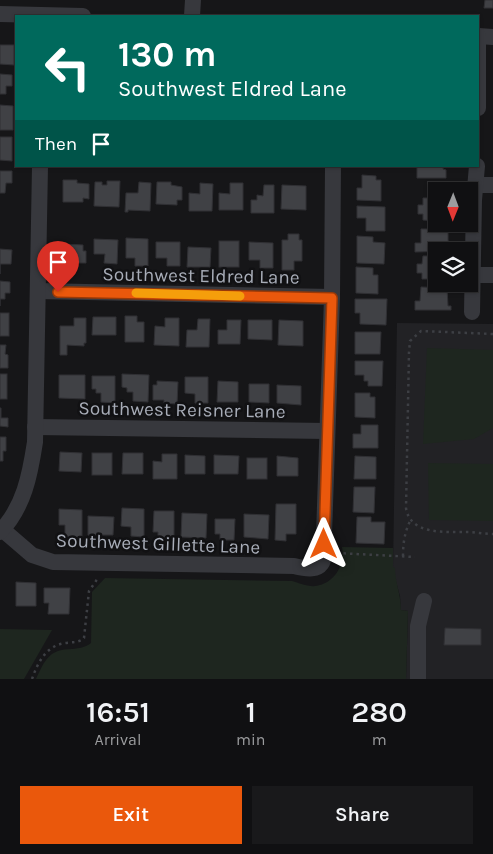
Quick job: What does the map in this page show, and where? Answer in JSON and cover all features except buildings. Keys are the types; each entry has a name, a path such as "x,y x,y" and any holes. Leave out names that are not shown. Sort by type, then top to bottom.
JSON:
{"street":[{"path":"192,15 193,0"},
{"path":"0,14 22,15"},
{"path":"479,94 483,36"},
{"path":"1,531 14,515 25,492 31,471 36,427 40,167"},
{"path":"323,559 332,298 333,167"},
{"path":"476,182 477,167"},
{"path":"478,185 493,185"},
{"path":"478,275 493,276"},
{"name":"Southwest Eldred Lane","path":"38,291 332,298"},
{"path":"472,312 473,292"},
{"name":"Southwest Reisner Lane","path":"36,427 327,431"},
{"name":"Southwest Gillette Lane","path":"1,531 26,551 53,562 294,566 307,570 323,559"},
{"path":"418,679 418,626 424,601"}],"path":[{"path":"493,334 421,331 410,341 408,352 406,508 411,519 423,529 493,534"},
{"path":"402,556 403,541 411,519"},
{"path":"323,559 415,557"},
{"path":"32,679 38,664 50,648 60,644 80,642 84,638 88,593 96,581 97,563"}],"shaded area":[{"path":"397,323 493,324 493,679 406,679 408,611 401,610 395,568 393,568"},
{"path":"427,348 493,350 493,428 474,439 423,444"},
{"path":"428,463 493,464 493,521 429,520"},
{"path":"342,547 393,548 393,567 395,568 401,610 408,611 406,679 36,679 45,661 53,653 86,646 91,643 92,592 105,578 292,581 316,586 328,581 337,572 342,560"},
{"path":"0,629 52,630 24,679 0,679"}],"slow traffic":[{"path":"136,293 240,296"}],"route":[{"path":"58,292 332,298 324,544"}]}
